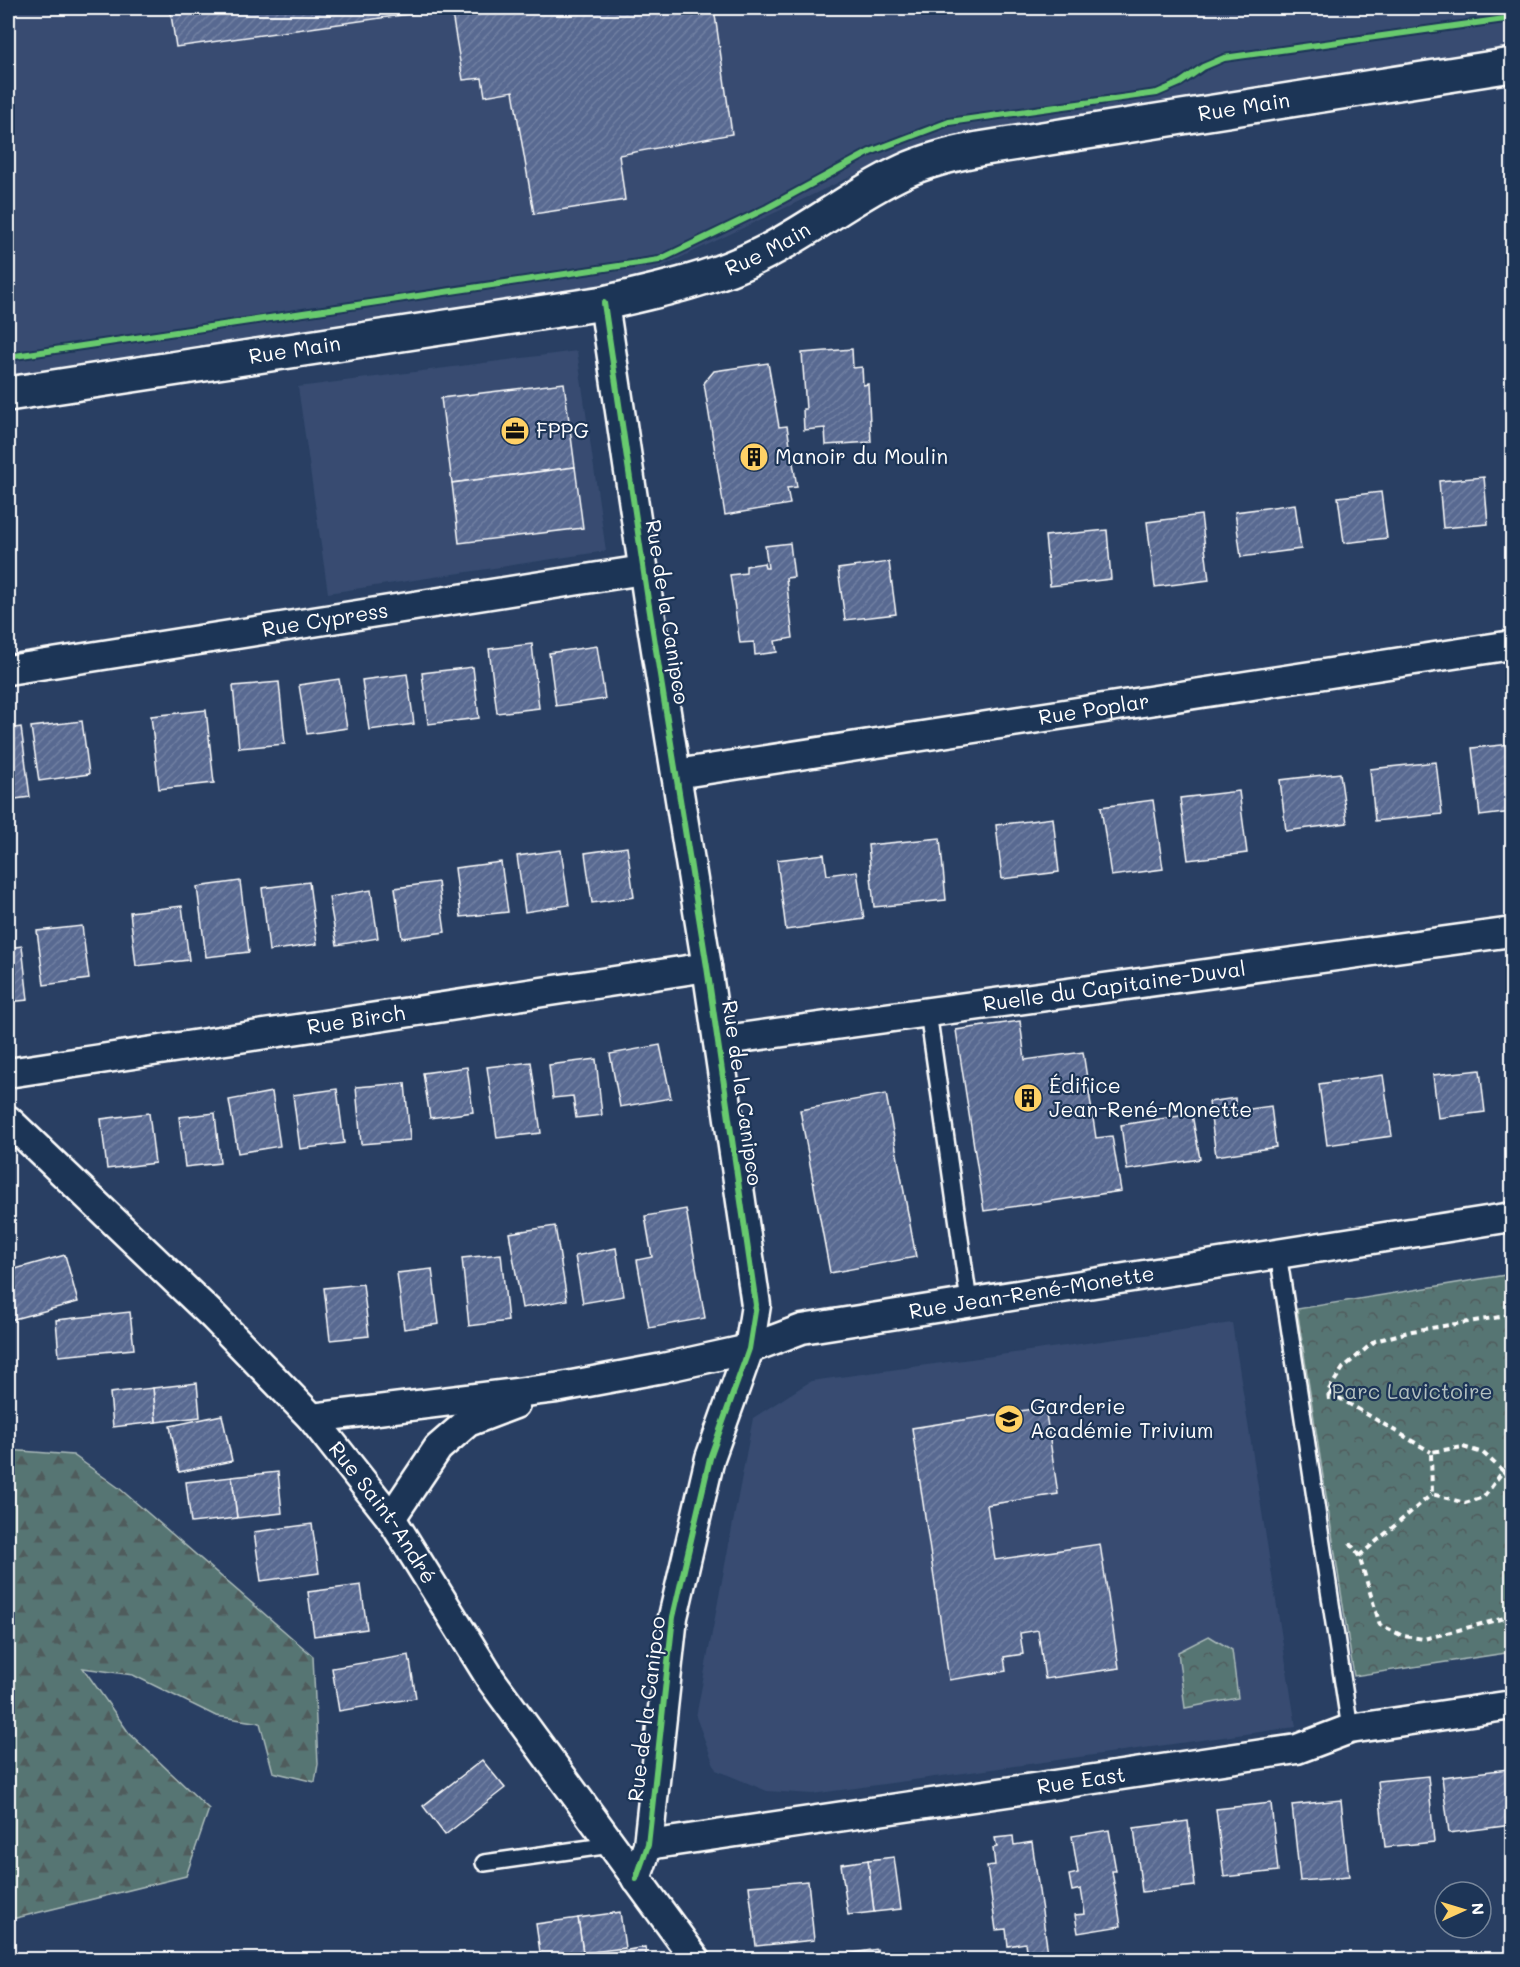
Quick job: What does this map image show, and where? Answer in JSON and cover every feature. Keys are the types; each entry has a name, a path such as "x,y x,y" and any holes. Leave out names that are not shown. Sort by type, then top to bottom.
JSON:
{"street":[{"name":"Rue Main","path":"8,394 604,303 676,286 761,255 869,189 904,171 939,158 979,149 1512,65"},
{"name":"Rue de la Canipco","path":"604,303 643,570 707,967 756,1305 749,1349 710,1458 674,1617 648,1845 636,1879"},
{"name":"Rue Cypress","path":"8,670 643,570"},
{"name":"Rue Poplar","path":"676,774 1512,645"},
{"name":"Ruelle du Capitaine-Duval","path":"718,1041 1512,932"},
{"name":"Rue Birch","path":"8,1073 707,967"},
{"name":"Rue Saint-André","path":"8,1120 214,1317 312,1418 391,1518 492,1681 696,1959"},
{"name":"Rue Jean-René-Monette","path":"312,1418 556,1388 749,1349 802,1329 1512,1217"},
{"name":"Rue Jean-René-Monette","path":"391,1518 438,1448 468,1422 556,1388"},
{"name":"Rue East","path":"648,1845 1297,1749 1350,1729 1512,1705"}],"lane":[{"path":"928,1012 969,1302"},
{"path":"1278,1253 1350,1729"},
{"path":"484,1863 611,1845"}],"path":[{"path":"1329,1403 1328,1391 1343,1368 1375,1341 1412,1331 1512,1315"},
{"path":"1297,1383 1328,1391 1431,1452 1463,1448 1483,1453 1512,1481"},
{"path":"1431,1452 1432,1494"},
{"path":"1432,1494 1465,1503 1484,1497 1503,1471"},
{"path":"1359,1556 1432,1494"},
{"path":"1349,1542 1359,1556 1380,1625 1403,1636 1424,1639 1512,1616"}],"shaded area":[{"path":"8,8 1512,8 1512,65 877,164 558,316 8,392"},
{"path":"577,351 606,551 328,593 298,387"},
{"path":"1232,1323 1296,1727 812,1794 767,1791 716,1770 696,1717 753,1418 811,1381"}],"green space":[{"name":"Parc Lavictoire","path":"1512,1274 1512,1652 1354,1676 1297,1309"},
{"path":"8,1450 73,1455 119,1488 313,1656 318,1764 315,1782 273,1772 260,1723 216,1716 133,1675 83,1668 129,1733 209,1809 186,1876 8,1920"},
{"path":"1209,1636 1232,1650 1238,1698 1185,1708 1178,1652"}],"building":[{"path":"170,8 451,8 176,47"},
{"path":"451,8 714,8 732,134 619,155 625,200 534,214 513,91 485,96 482,78 463,80"},
{"path":"852,349 853,368 862,367 863,385 868,384 871,442 826,445 825,428 804,430 803,409 806,409 802,353"},
{"name":"Manoir du Moulin","path":"768,363 779,427 787,426 797,487 787,488 790,504 725,515 704,383 714,371"},
{"path":"564,383 575,467 452,483 441,398"},
{"path":"575,467 583,528 459,543 452,483"},
{"path":"1484,477 1488,524 1443,528 1439,481"},
{"path":"1381,492 1387,538 1344,543 1338,497"},
{"path":"1295,504 1301,549 1241,557 1235,512"},
{"path":"1201,515 1209,580 1155,587 1147,522"},
{"path":"1107,530 1111,579 1050,586 1045,536"},
{"path":"790,543 794,577 786,578 793,638 775,641 777,652 755,655 754,642 740,643 730,575 746,573 746,566 764,563 765,568 768,568 765,546"},
{"path":"889,562 896,614 845,620 838,569"},
{"path":"532,644 539,708 497,713 489,649"},
{"path":"597,646 605,699 556,706 549,653"},
{"path":"473,667 479,718 428,724 422,673"},
{"path":"407,674 414,724 369,730 362,680"},
{"path":"339,679 347,728 307,734 299,685"},
{"path":"279,682 285,744 239,748 233,686"},
{"path":"206,710 214,783 159,789 151,716"},
{"path":"82,721 89,774 39,781 31,727"},
{"path":"21,727 30,797 8,800 8,729"},
{"path":"1512,744 1512,812 1480,816 1472,748"},
{"path":"1436,762 1442,814 1375,821 1370,769"},
{"path":"1340,773 1347,823 1286,831 1280,780"},
{"path":"1239,791 1247,853 1188,860 1180,798"},
{"path":"1153,800 1163,869 1111,876 1101,807"},
{"path":"1053,818 1059,872 1002,879 996,825"},
{"path":"940,838 946,900 874,907 868,845"},
{"path":"627,847 634,897 592,903 585,853"},
{"path":"561,850 569,905 525,912 517,856"},
{"path":"824,854 827,875 857,871 864,919 786,930 777,860"},
{"path":"501,862 508,912 461,917 455,868"},
{"path":"240,881 249,952 206,957 197,887"},
{"path":"309,882 317,944 269,951 262,888"},
{"path":"438,882 445,932 402,938 395,888"},
{"path":"371,890 378,938 337,945 329,897"},
{"path":"182,906 189,960 136,966 130,912"},
{"path":"82,926 89,979 44,985 37,931"},
{"path":"22,946 28,1000 8,1002 8,948"},
{"name":"Édifice Jean-René-Monette","path":"1020,1021 1025,1060 1083,1052 1096,1138 1112,1136 1121,1191 984,1211 956,1030"},
{"path":"660,1045 671,1098 620,1107 610,1054"},
{"path":"596,1059 602,1115 576,1118 573,1096 553,1098 549,1065"},
{"path":"531,1062 541,1133 497,1138 487,1067"},
{"path":"467,1067 473,1112 430,1118 423,1073"},
{"path":"1480,1070 1485,1112 1438,1118 1433,1075"},
{"path":"1383,1075 1392,1136 1327,1145 1319,1084"},
{"path":"405,1083 410,1140 361,1144 356,1087"},
{"path":"337,1089 344,1143 300,1149 293,1095"},
{"path":"272,1092 280,1146 238,1153 229,1100"},
{"path":"886,1094 916,1257 830,1273 800,1110"},
{"path":"1235,1098 1236,1111 1271,1106 1276,1147 1216,1156 1209,1102"},
{"path":"149,1113 155,1163 107,1169 101,1119"},
{"path":"215,1113 220,1163 185,1167 179,1117"},
{"path":"1192,1114 1200,1159 1127,1170 1121,1125"},
{"path":"686,1209 705,1318 649,1328 637,1260 652,1257 645,1216"},
{"path":"555,1226 567,1300 522,1308 509,1233"},
{"path":"616,1248 624,1296 583,1303 575,1256"},
{"path":"501,1254 508,1321 469,1326 462,1258"},
{"path":"65,1255 78,1302 10,1320 8,1271"},
{"path":"432,1269 439,1324 404,1329 397,1273"},
{"path":"363,1284 369,1336 330,1340 324,1288"},
{"path":"130,1312 134,1349 59,1356 56,1320"},
{"path":"197,1383 200,1417 156,1422 153,1388"},
{"path":"153,1388 156,1422 113,1427 110,1393"},
{"path":"1045,1407 1058,1494 987,1505 995,1560 1100,1544 1119,1668 1045,1679 1038,1630 1020,1633 1023,1654 1004,1657 1006,1671 949,1680 912,1428"},
{"path":"222,1415 232,1461 179,1472 170,1426"},
{"path":"278,1472 282,1513 237,1518 232,1477"},
{"path":"232,1477 237,1518 191,1523 186,1482"},
{"path":"312,1524 319,1573 261,1581 254,1532"},
{"path":"361,1585 367,1629 314,1636 308,1592"},
{"path":"409,1655 416,1698 339,1711 332,1668"},
{"path":"482,1760 505,1788 445,1835 423,1806"},
{"path":"1508,1769 1512,1825 1449,1833 1442,1777"},
{"path":"1428,1776 1434,1842 1385,1847 1378,1781"},
{"path":"1341,1800 1349,1877 1300,1881 1292,1805"},
{"path":"1271,1803 1278,1871 1224,1877 1216,1809"},
{"path":"1188,1821 1195,1886 1142,1892 1134,1828"},
{"path":"1109,1830 1116,1871 1112,1871 1121,1926 1078,1933 1075,1915 1085,1914 1081,1889 1072,1891 1069,1875 1078,1873 1072,1836"},
{"path":"1013,1836 1014,1845 1032,1842 1049,1960 1028,1960 1025,1943 1008,1946 1006,1929 996,1930 987,1866 995,1865 993,1848 997,1847 995,1838"},
{"path":"894,1857 901,1909 874,1912 868,1860"},
{"path":"868,1860 874,1912 848,1915 841,1864"},
{"path":"808,1881 814,1940 756,1946 749,1886"},
{"path":"620,1912 625,1948 583,1953 578,1918"},
{"path":"578,1918 583,1953 541,1959 536,1924"},
{"path":"645,1947 647,1960 579,1959"},
{"path":"877,1949 878,1960 823,1960 823,1958"}],"cycle path":[{"path":"8,357 659,260 767,208 870,152 949,122 1157,93 1224,58 1512,18"},
{"path":"604,303 648,600 707,967 756,1305 749,1349 710,1458 673,1617 648,1845 636,1879"}],"place":[{"name":"FPPG","path":"515,431"},
{"name":"Manoir du Moulin","path":"754,457"},
{"name":"Édifice Jean-René-Monette","path":"1028,1098"},
{"name":"Garderie Académie Trivium","path":"1009,1419"}]}
